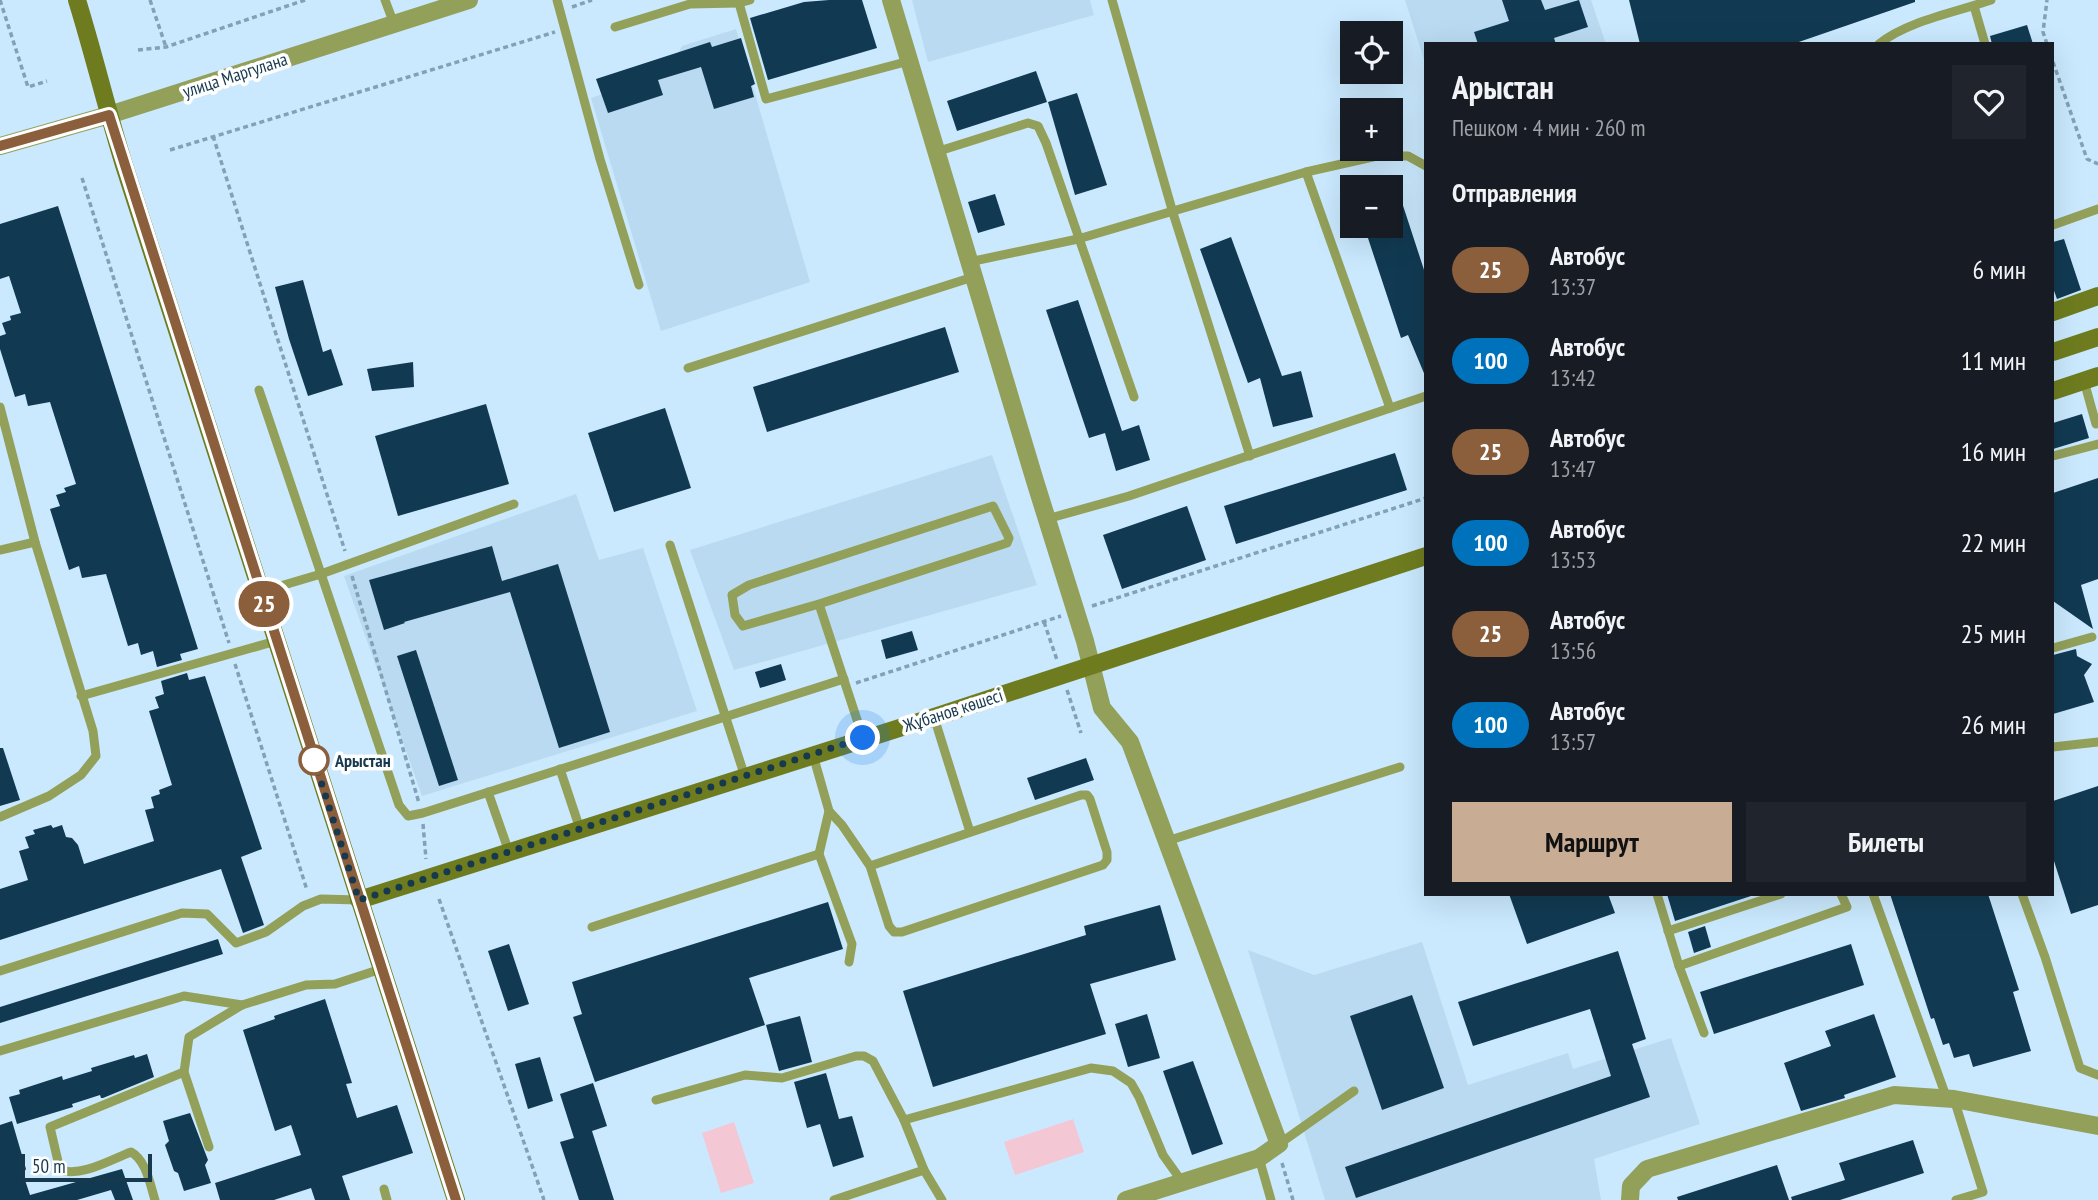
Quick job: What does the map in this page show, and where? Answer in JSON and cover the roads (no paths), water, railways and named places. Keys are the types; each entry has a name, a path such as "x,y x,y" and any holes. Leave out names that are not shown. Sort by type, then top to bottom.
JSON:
{"main road":[{"path":"77,0 97,64 109,115 456,1200"},
{"path":"2054,312 2098,296"},
{"path":"2054,352 2098,337"},
{"path":"2054,391 2091,378"},
{"name":"Жұбанов көшесі","path":"359,900 934,717 1424,557"}],"street":[{"name":"улица Маргулана","path":"0,146 109,115 469,0"},
{"path":"891,0 1076,611 1102,708 1130,742 1279,1144 1259,1158 1126,1200"},
{"path":"1630,1200 1631,1186 1647,1169 1894,1096 1951,1099 2098,1126"}],"lane":[{"path":"385,0 394,24"},
{"path":"557,0 600,159 639,285"},
{"path":"615,27 690,2 739,3 750,0"},
{"path":"1112,0 1172,213 1250,456"},
{"path":"1882,42 1922,23 1991,0"},
{"path":"739,3 766,99 909,61"},
{"path":"1974,6 1984,42"},
{"path":"936,152 1028,123 1038,126 1046,142 1134,397"},
{"path":"688,368 971,269 1172,213 1306,172 1377,156 1408,156 1424,165"},
{"path":"1306,172 1390,408"},
{"path":"2054,225 2098,209"},
{"path":"2091,378 2096,424"},
{"path":"258,390 399,805 408,816 844,679"},
{"path":"1047,519 1129,496 1424,397"},
{"path":"0,407 35,542 93,731 96,756 82,775 49,796 0,817"},
{"path":"2054,456 2098,444"},
{"path":"260,592 321,574 514,504"},
{"path":"993,506 1009,538 1007,543 820,604 743,626 734,615 732,596 748,585 993,506"},
{"path":"0,550 35,542"},
{"path":"670,545 745,777"},
{"path":"820,604 863,738"},
{"path":"2054,648 2092,637"},
{"path":"82,696 276,641"},
{"path":"934,717 970,832"},
{"path":"2054,747 2098,742"},
{"path":"813,755 830,811 870,866 889,926 894,932 902,932 1103,865 1107,860 1107,852 1087,795 1081,795 870,866"},
{"path":"1167,841 1400,767"},
{"path":"560,769 580,830"},
{"path":"488,792 509,852"},
{"path":"830,811 819,854 852,944 849,962"},
{"path":"592,927 819,854"},
{"path":"1658,896 1679,966 1704,1033"},
{"path":"1668,931 1776,896"},
{"path":"1679,966 1847,907 1842,896"},
{"path":"1874,896 1951,1099 1983,1192 1956,1200"},
{"path":"2023,896 2080,1068 2098,1075"},
{"path":"0,971 182,913 207,914 236,943 266,932 303,906 321,899 359,900"},
{"path":"209,1147 184,1072 189,1037 242,1005 306,985 335,984 381,970"},
{"path":"0,1051 184,996 242,1005"},
{"path":"656,1100 745,1075 782,1078 864,1056 873,1061 904,1120 924,1170 942,1200"},
{"path":"904,1120 1091,1068 1113,1071 1131,1083 1163,1155 1183,1183"},
{"path":"155,1200 142,1163 138,1156 131,1152 81,1171 60,1170 50,1126 184,1072"},
{"path":"1279,1144 1354,1091"},
{"path":"1259,1158 1272,1200"},
{"path":"834,1200 924,1170"},
{"path":"384,1189 387,1200"}],"place":[{"name":"Арыстан","path":"314,760"}]}
